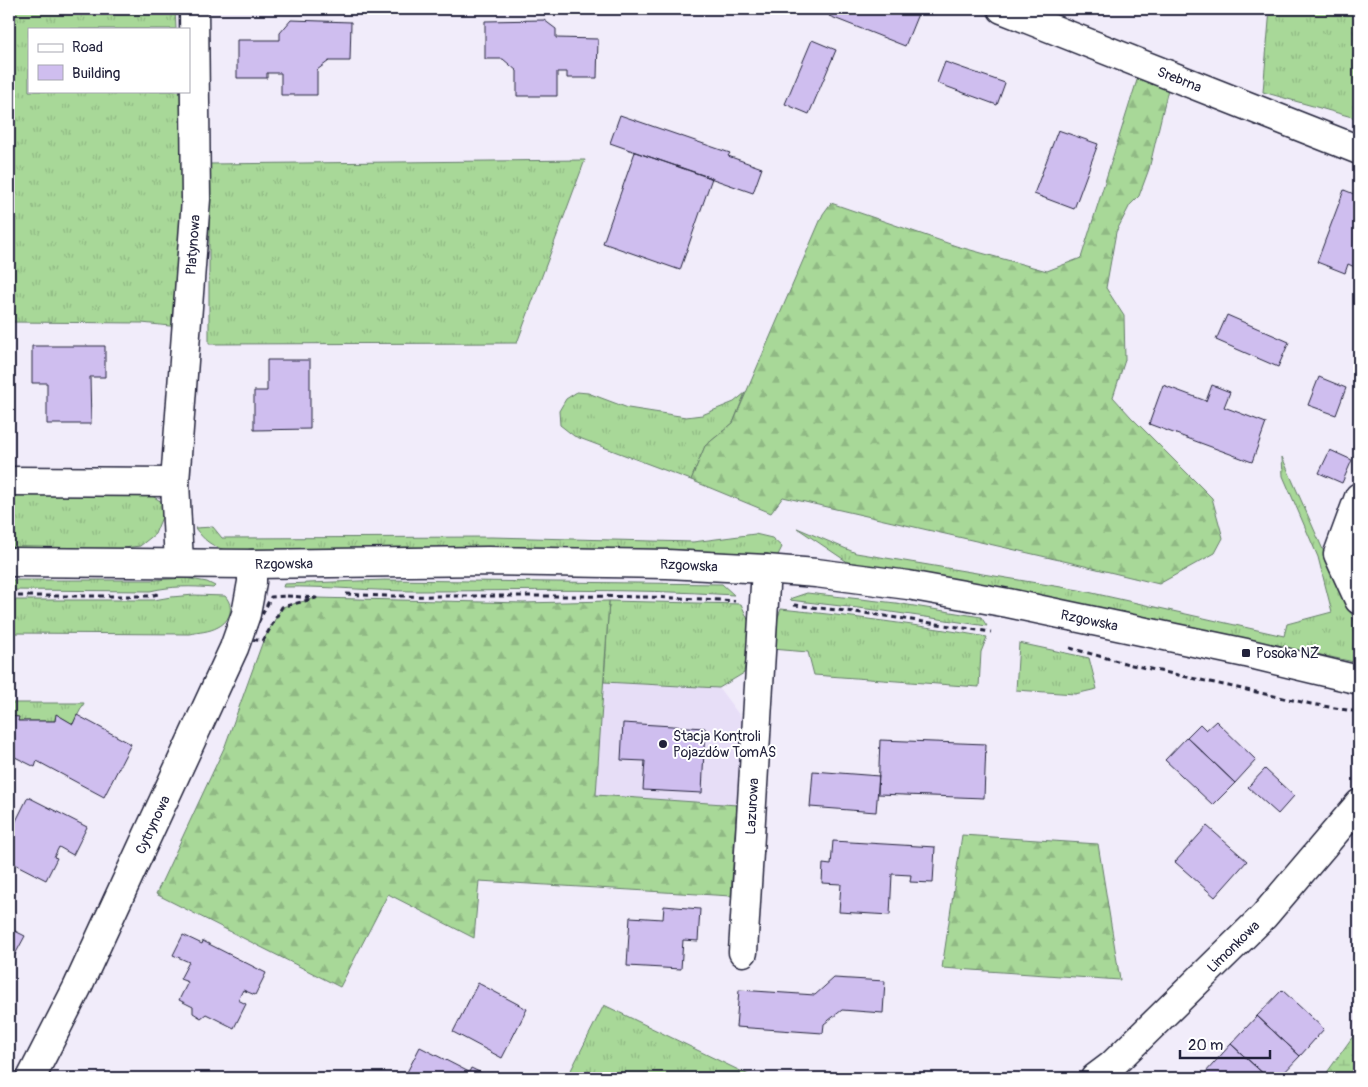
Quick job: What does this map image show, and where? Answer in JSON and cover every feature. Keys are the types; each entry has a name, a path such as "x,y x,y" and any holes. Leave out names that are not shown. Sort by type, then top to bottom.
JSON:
{"street":[{"name":"Platynowa","path":"179,562 174,482 196,199 194,9"},
{"name":"Srebrna","path":"1002,9 1359,150"},
{"path":"9,481 174,482"},
{"path":"1359,497 1338,554 1359,600"},
{"name":"Rzgowska","path":"9,562 252,564 488,561 667,564 816,573 908,585 999,601 1246,653 1359,680"},
{"name":"Cytrynowa","path":"32,1078 77,988 234,648 246,614 252,582 252,564"},
{"name":"Lazurowa","path":"743,952 766,569"},
{"name":"Limonkowa","path":"1095,1078 1111,1066 1264,916 1359,804"}],"path":[{"path":"250,592 300,592"},
{"path":"337,594 363,596 703,599 816,607 994,632"},
{"path":"1065,647 1142,667 1311,704 1359,712"}],"shaded area":[{"path":"604,682 719,688 743,720 737,805 596,795"}],"green space":[{"path":"9,9 175,9 176,28 28,28 28,92 180,92 183,194 179,327 142,323 9,322"},
{"path":"1270,9 1359,9 1359,119 1263,92"},
{"path":"1138,77 1168,89 1149,169 1139,196 1130,205 1116,232 1106,288 1124,316 1125,360 1113,397 1212,498 1223,538 1215,553 1159,584 783,497 771,513 691,480 705,446 733,423 823,214 831,203 956,246 1047,271 1081,258"},
{"path":"585,160 517,343 209,344 209,164"},
{"path":"577,392 588,393 628,408 686,417 702,415 734,402 745,393 733,423 705,446 691,480 574,436 560,425 559,411 566,399"},
{"path":"1282,457 1358,629 1359,657 1354,662 1019,591 852,565 797,528 856,553 1079,590 1284,636 1287,624 1332,612 1318,557 1283,476"},
{"path":"9,488 149,494 162,502 162,517 155,534 140,546 115,549 9,549"},
{"path":"213,527 222,538 492,537 693,542 755,534 772,538 782,547 777,557 682,550 225,550 208,542 195,528"},
{"path":"185,578 207,582 215,586 213,588 182,587 150,591 9,590 9,580 155,580"},
{"path":"384,580 722,584 734,595 615,591 416,591 283,587 284,584"},
{"path":"807,593 896,603 981,617 987,626 789,600"},
{"path":"194,595 225,596 230,605 230,613 226,621 211,630 189,634 9,633 9,600 154,600"},
{"path":"316,598 523,603 609,601 596,795 737,805 731,896 479,881 474,938 388,894 340,987 156,894 225,746 263,641 282,607"},
{"path":"609,601 741,604 750,624 744,673 719,688 604,682"},
{"path":"781,609 884,621 987,637 981,652 979,687 814,675 808,652 772,649 775,625"},
{"path":"1019,643 1089,658 1097,689 1075,694 1016,690"},
{"path":"9,703 84,703 73,724 57,715 55,721 18,721 18,717 9,716"},
{"path":"962,835 1098,844 1120,980 942,968"},
{"path":"604,1005 755,1078 567,1078"},
{"path":"1359,1030 1359,1078 1323,1078 1356,1032"}],"building":[{"path":"832,9 920,9 905,46 829,16"},
{"path":"291,20 351,22 350,61 329,61 317,70 317,95 281,95 281,73 267,73 267,78 237,78 237,40 280,40 280,33"},
{"path":"544,20 556,29 556,38 598,39 597,78 567,78 567,72 557,72 557,96 517,96 517,71 503,59 485,59 485,21"},
{"path":"812,40 836,50 809,114 785,104"},
{"path":"945,62 1005,83 997,105 937,83"},
{"path":"620,115 730,153 728,156 762,168 753,193 610,143"},
{"path":"1058,130 1098,144 1074,209 1034,194"},
{"path":"635,152 712,178 680,270 603,243"},
{"path":"1344,190 1359,196 1359,269 1348,264 1345,273 1317,262"},
{"path":"1227,315 1289,342 1278,367 1216,340"},
{"path":"32,346 105,346 105,377 90,377 91,424 47,424 47,383 32,383"},
{"path":"267,360 310,360 310,429 254,430 254,391 267,391"},
{"path":"1319,377 1346,388 1336,415 1308,405"},
{"path":"1163,385 1206,401 1212,385 1230,392 1224,407 1266,423 1252,462 1149,424"},
{"path":"1330,450 1352,460 1342,483 1319,473"},
{"path":"56,714 73,724 77,715 131,744 104,797 37,761 35,767 9,754 9,716 19,717 18,721 55,721"},
{"path":"1216,721 1256,760 1235,783 1187,737 1200,724 1206,730"},
{"name":"Stacja Kontroli Pojazdów TomAS","path":"623,723 705,728 702,793 643,790 645,761 621,760"},
{"path":"1187,737 1235,783 1213,805 1165,760"},
{"path":"880,740 986,744 984,798 878,794"},
{"path":"1265,769 1294,796 1278,814 1248,787"},
{"path":"813,771 879,776 876,812 810,807"},
{"path":"28,797 87,827 73,855 59,847 54,857 57,858 46,880 9,861 9,847 13,838 9,835"},
{"path":"1207,826 1247,861 1215,897 1175,862"},
{"path":"833,841 935,847 933,883 910,882 911,875 892,874 890,915 839,912 841,884 822,883 823,864 831,865"},
{"path":"664,906 700,909 698,941 683,940 681,969 627,966 630,917 663,919"},
{"path":"9,928 25,936 10,964 9,964"},
{"path":"183,935 202,944 203,941 266,973 255,995 243,990 238,1000 246,1004 234,1028 206,1014 201,1018 193,1013 193,1007 179,1000 188,982 180,979 189,962 173,955"},
{"path":"834,978 885,981 883,1013 842,1010 824,1024 823,1033 736,1027 739,990 815,995"},
{"path":"478,983 527,1009 502,1058 453,1032"},
{"path":"1282,990 1324,1029 1300,1056 1257,1016"},
{"path":"1257,1016 1300,1056 1279,1078 1268,1078 1231,1044"},
{"path":"1231,1044 1268,1078 1211,1078 1205,1073"},
{"path":"420,1047 469,1072 471,1068 492,1078 404,1078"}],"place":[{"name":"Posoka NŻ","path":"1246,653"},
{"name":"Stacja Kontroli Pojazdów TomAS","path":"663,744"}]}
